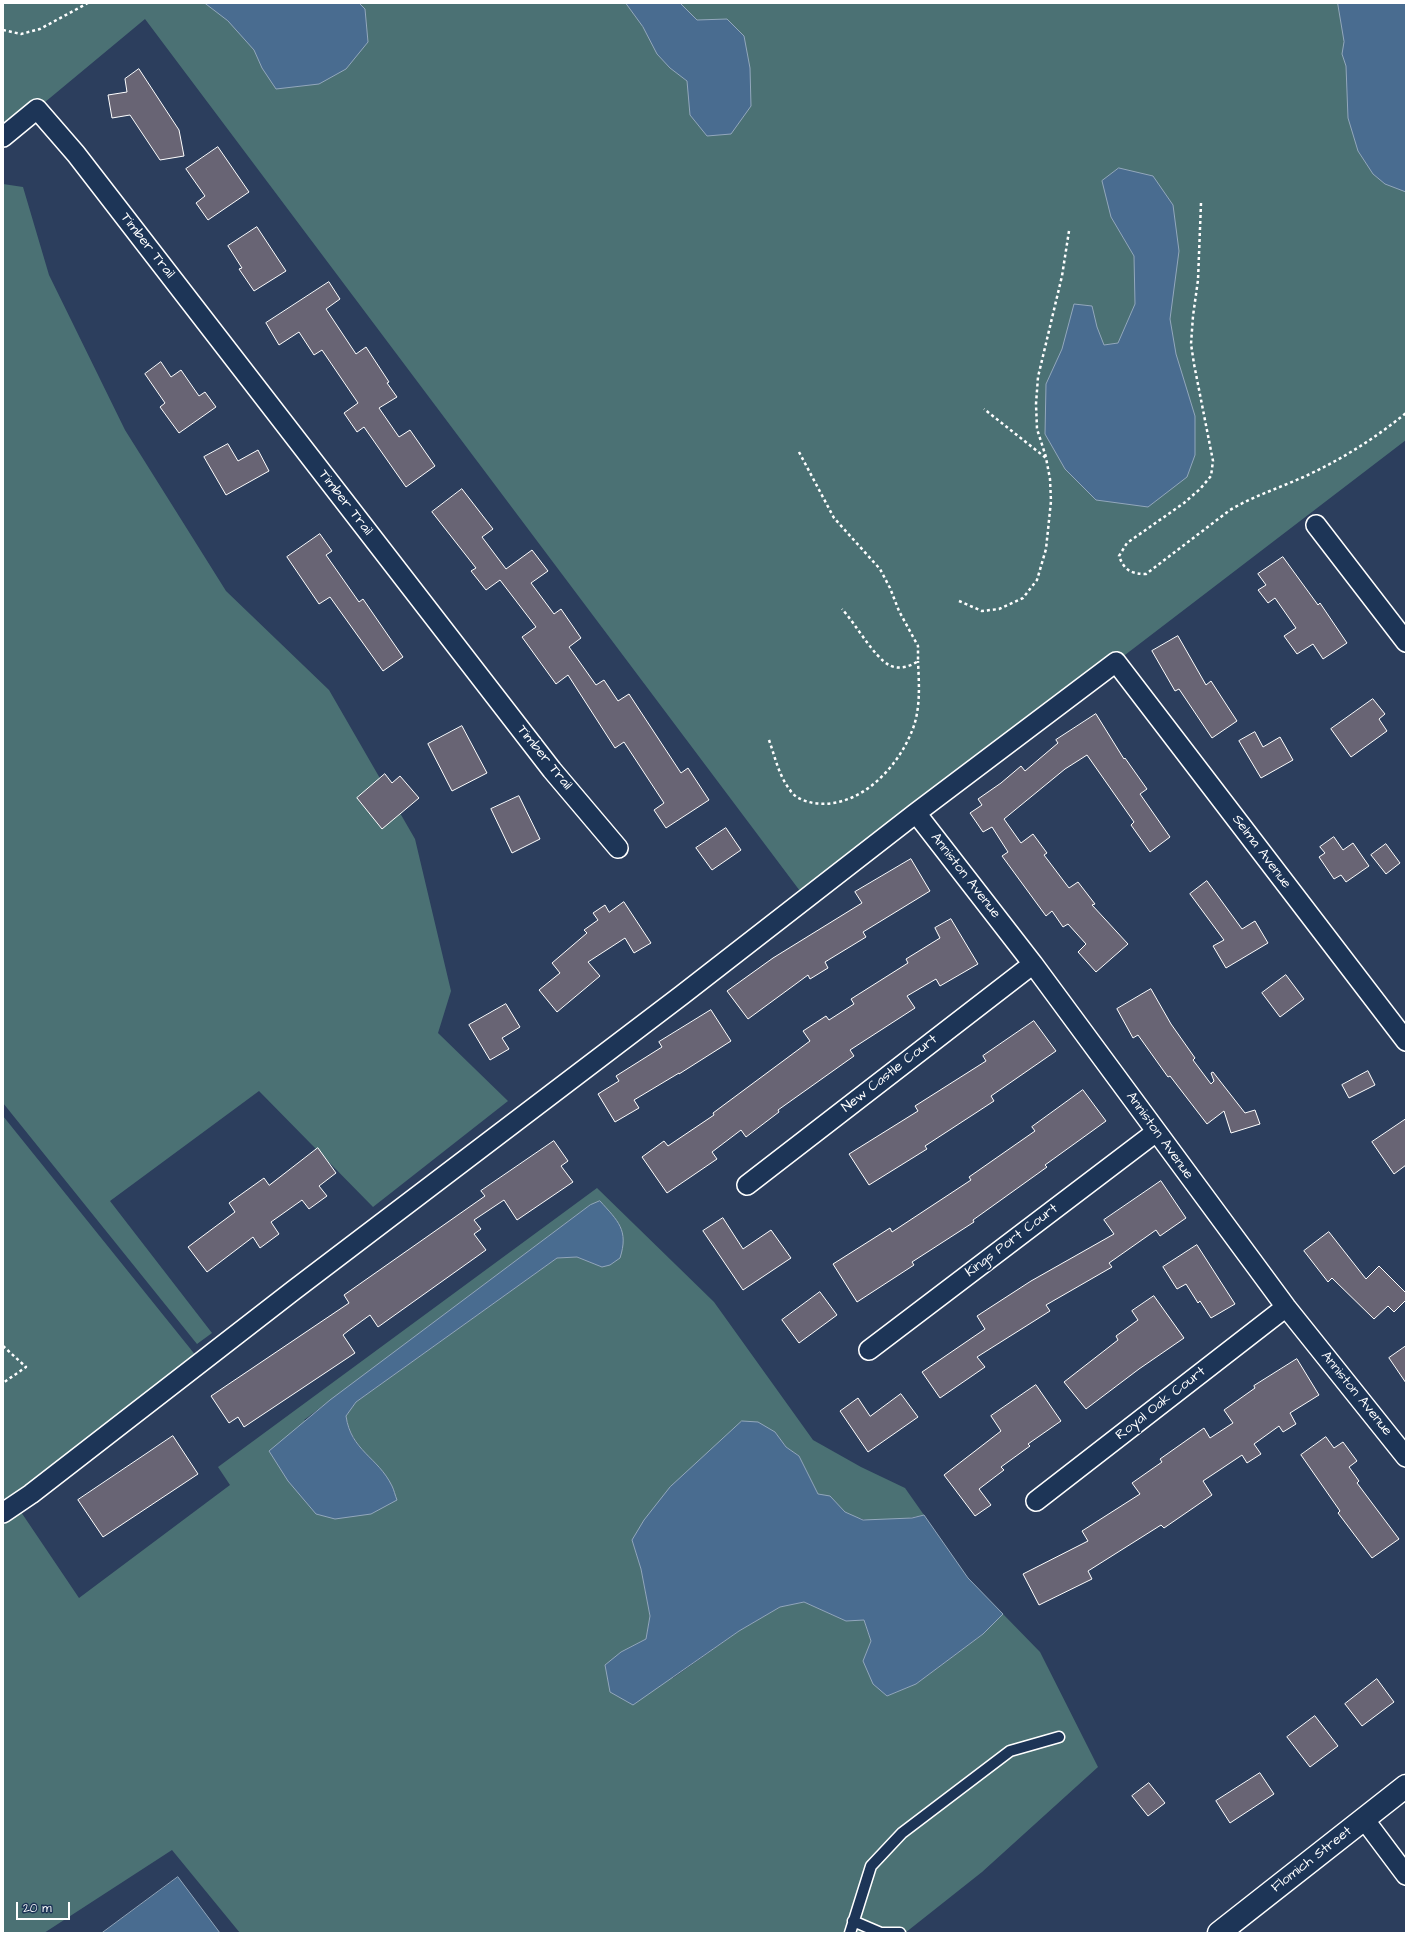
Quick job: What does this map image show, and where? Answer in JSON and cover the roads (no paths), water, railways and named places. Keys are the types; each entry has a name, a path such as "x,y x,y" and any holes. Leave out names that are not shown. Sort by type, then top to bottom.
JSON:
{"street":[{"name":"Timber Trail","path":"3,137 37,109 76,154 552,770 618,848"},
{"path":"1316,525 1406,642"},
{"name":"Selma Avenue","path":"916,812 1116,662 1406,1041"},
{"path":"3,1513 37,1489 306,1281 670,1004 916,812"},
{"name":"Anniston Avenue","path":"916,812 1033,964 1286,1307 1406,1456"},
{"name":"New Castle Court","path":"747,1185 1033,964"},
{"name":"Kings Port Court","path":"869,1350 1156,1132"},
{"name":"Royal Oak Court","path":"1036,1501 1286,1307"},
{"name":"Flomich Street","path":"1219,1933 1406,1786"},
{"path":"1364,1819 1406,1875"}],"lane":[{"path":"850,1933 871,1866 902,1833 1010,1751 1059,1737"},
{"path":"853,1921 881,1933 900,1933"}],"water":[{"path":"205,3 359,3 365,9 368,42 346,69 319,84 276,89 262,68 254,50 228,21"},
{"path":"626,3 680,3 697,20 727,19 744,36 750,68 751,106 731,134 707,136 690,115 687,81 670,68 657,54 643,27"},
{"path":"1338,3 1406,3 1406,192 1385,184 1373,174 1358,151 1348,118 1346,66 1342,54 1344,42"},
{"path":"1119,168 1153,176 1173,205 1179,251 1170,319 1176,354 1195,416 1195,455 1187,477 1148,507 1096,500 1065,469 1045,434 1046,384 1062,349 1074,304 1092,306 1097,327 1104,345 1118,343 1135,304 1134,256 1111,217 1102,181"},
{"path":"600,1201 617,1220 620,1226 623,1240 620,1258 610,1265 602,1267 577,1257 557,1258 356,1402 346,1416 353,1438 386,1476 393,1488 397,1500 371,1514 335,1519 316,1514 288,1481 269,1451 330,1400 590,1205"},
{"path":"742,1421 758,1422 775,1432 786,1447 799,1456 818,1494 830,1496 845,1512 863,1520 912,1518 924,1515 968,1578 1003,1614 983,1634 916,1684 887,1696 873,1684 863,1661 871,1641 864,1620 846,1621 804,1602 780,1607 739,1631 633,1705 610,1692 605,1665 621,1652 646,1639 650,1616 641,1569 632,1540 644,1520 670,1487"},
{"path":"178,1877 220,1933 102,1933"}]}
